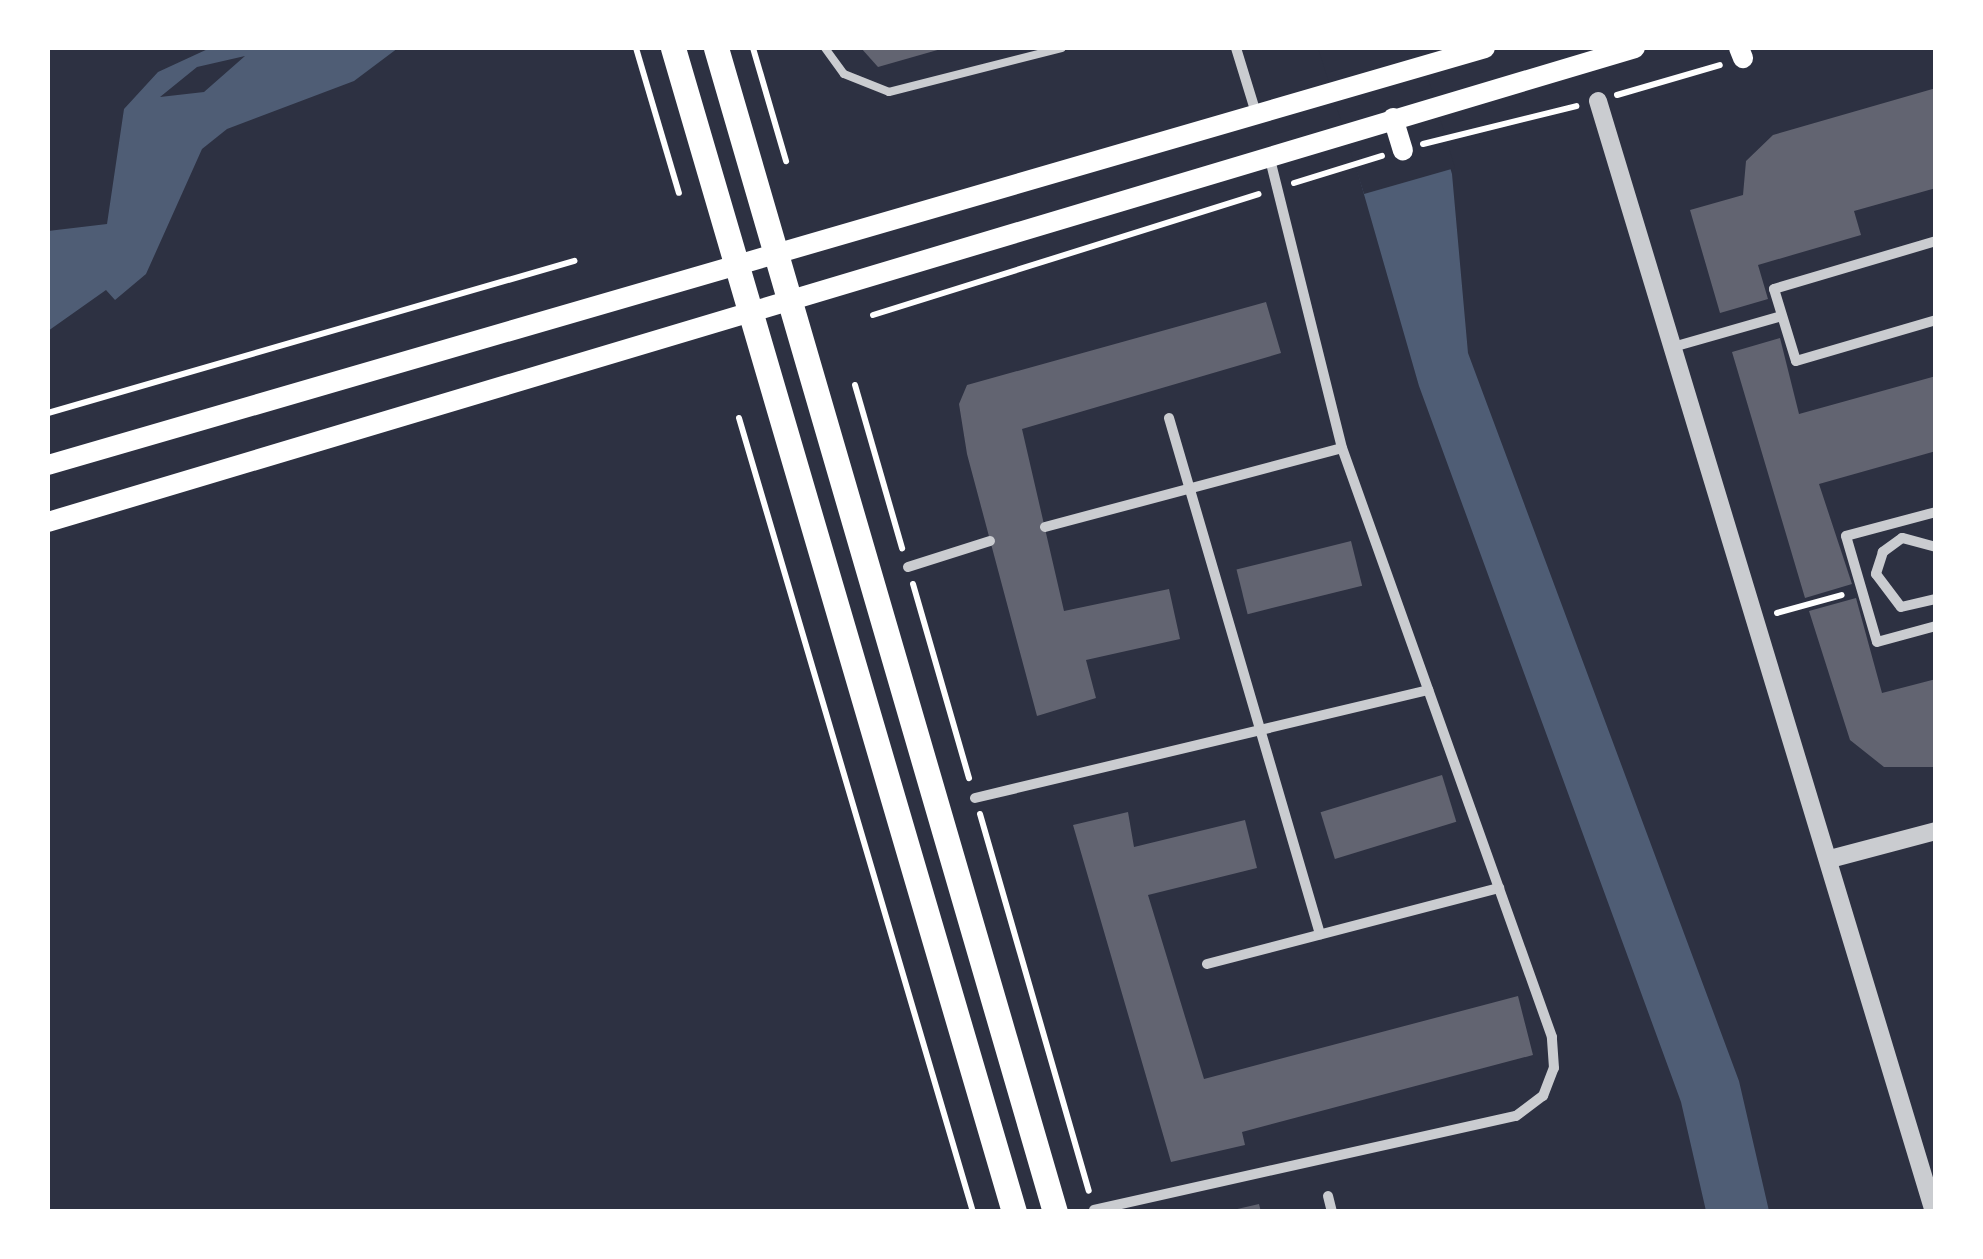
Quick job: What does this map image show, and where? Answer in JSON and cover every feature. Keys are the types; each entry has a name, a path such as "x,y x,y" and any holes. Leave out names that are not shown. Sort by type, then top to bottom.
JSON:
{"main road":[{"path":"674,48 1014,1212"},
{"path":"716,48 1054,1212"},
{"path":"48,465 1485,48"},
{"path":"48,522 1635,48"},
{"path":"1393,118 1403,150"}],"street":[{"path":"1236,48 1256,114"},
{"path":"1598,101 1934,1212"},
{"path":"1094,1210 1516,1116 1543,1096 1552,1037 1342,448 1268,156"},
{"path":"1936,242 1774,289 1796,361 1936,320"},
{"path":"1674,347 1782,316"},
{"path":"1168,418 1256,731 1320,934"},
{"path":"1045,528 1342,448"},
{"path":"1922,607 1932,628 1877,642 1846,536 1936,512"},
{"path":"1898,522 1902,538"},
{"path":"1902,538 1936,546"},
{"path":"1902,538 1878,562 1878,585 1891,602 1922,607 1936,600"},
{"path":"908,567 990,542"},
{"path":"1862,590 1878,585"},
{"path":"975,798 1428,690"},
{"path":"1830,858 1936,831"},
{"path":"1206,964 1499,888"},
{"path":"1328,1196 1332,1212"}],"lane":[{"path":"825,48 844,74 889,92 1060,48"}],"path":[{"path":"636,48 678,193"},
{"path":"753,48 786,161"},
{"path":"873,315 1352,164"},
{"path":"48,413 574,262"},
{"path":"739,418 973,1212"},
{"path":"1756,619 1862,590"}],"water":[{"path":"210,48 398,48 354,81 227,129 202,149 146,274 115,300 106,290 48,331 48,231 107,224 124,109 158,72","holes":["245,56 204,92 160,97 197,67"]},
{"path":"1322,48 1414,48 1452,174 1468,353 1739,1081 1769,1211 1706,1211 1681,1102 1419,386"}],"pier":[{"path":"1318,48 1419,48 1455,168 1364,194"}],"building":[{"path":"861,48 941,48 941,49 878,67"},
{"path":"1936,88 1936,188 1854,211 1861,235 1758,265 1768,299 1720,313 1690,210 1743,195 1746,161 1773,135"},
{"path":"1266,302 1281,353 1022,429 1064,611 1169,589 1180,639 1086,660 1096,698 1037,716 967,454 959,404 967,385"},
{"path":"1780,338 1799,414 1936,376 1936,451 1819,484 1852,584 1805,598 1732,352"},
{"path":"1351,541 1362,586 1248,614 1237,570"},
{"path":"1856,598 1882,693 1936,679 1936,767 1884,767 1850,740 1809,611"},
{"path":"1442,775 1456,822 1335,859 1321,812"},
{"path":"1128,812 1134,847 1245,820 1257,868 1148,895 1204,1079 1518,996 1533,1055 1242,1132 1245,1145 1171,1162 1073,825"},
{"path":"1259,1204 1261,1212 1233,1212 1233,1210"}]}
